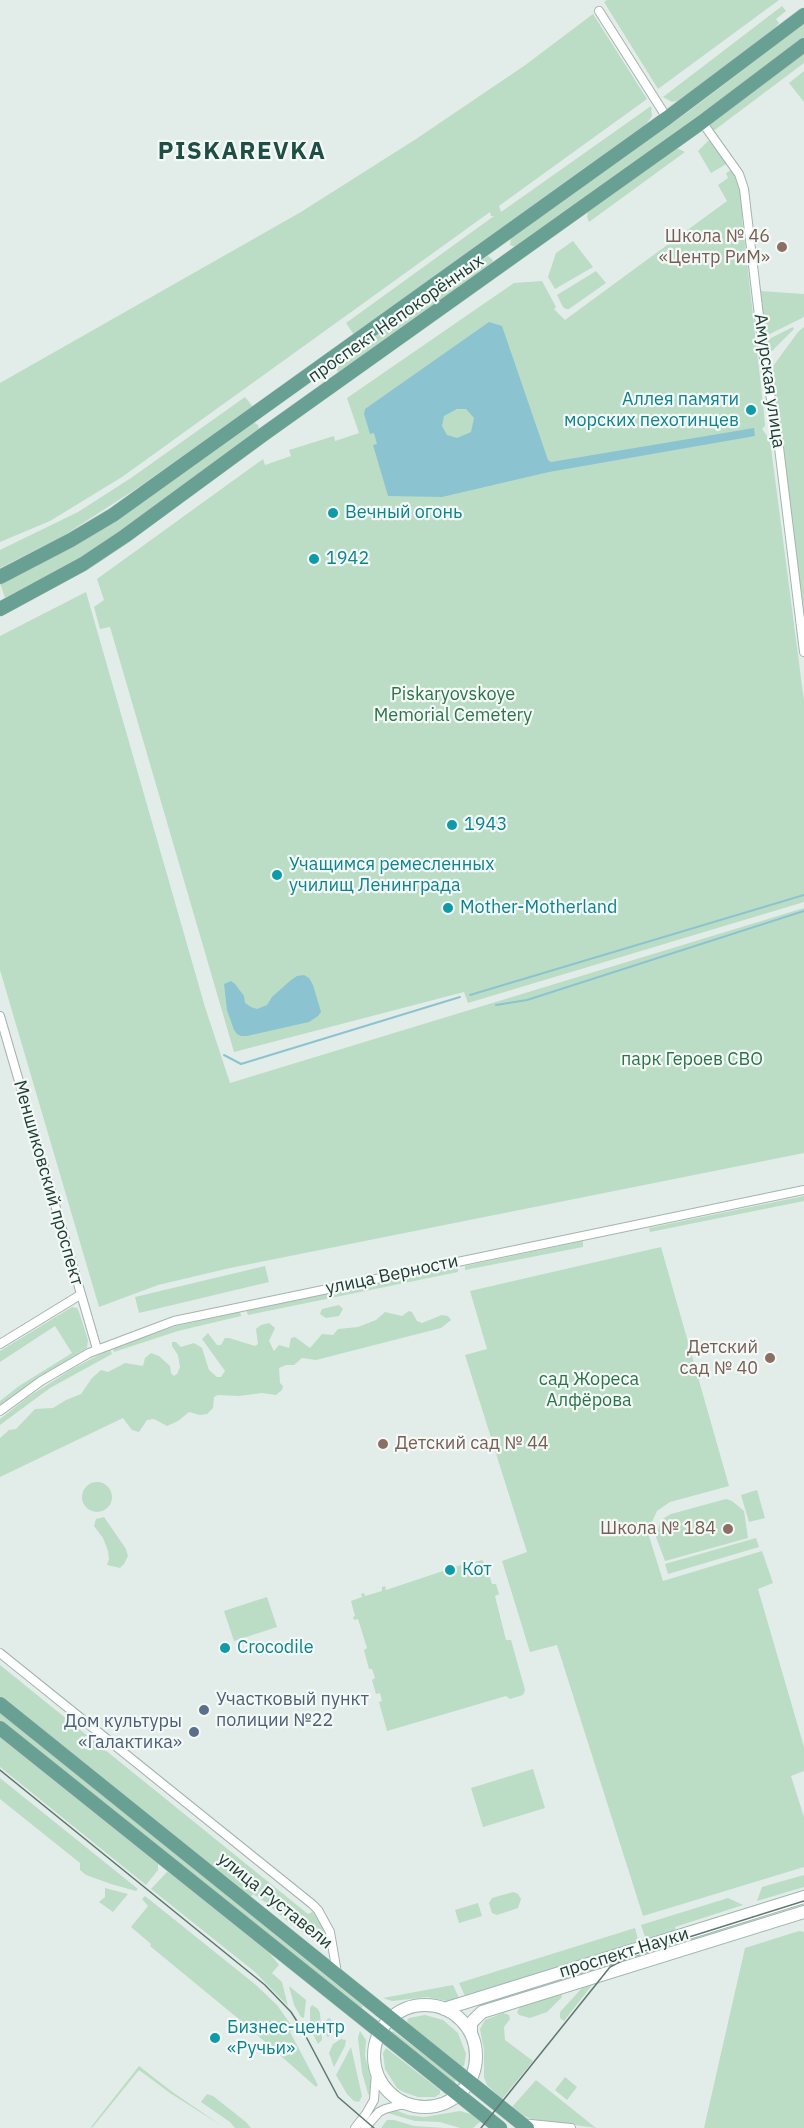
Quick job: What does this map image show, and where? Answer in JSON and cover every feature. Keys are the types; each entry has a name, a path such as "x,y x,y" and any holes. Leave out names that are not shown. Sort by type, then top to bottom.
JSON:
{"main road":[{"name":"проспект Непокорённых","path":"0,577 61,546 113,515 667,118 804,15"},
{"name":"проспект Непокорённых","path":"0,609 83,564 125,536 264,434 702,122 804,45"},
{"path":"494,242 508,261"},
{"name":"улица Руставели","path":"0,1704 524,2125"},
{"name":"улица Руставели","path":"0,1728 500,2128"},
{"name":"проспект Науки","path":"379,2033 391,2018 403,2010 430,2005 444,2009 804,1897"},
{"name":"проспект Науки","path":"471,2033 471,2023 482,2012 804,1912"},
{"path":"537,1980 542,1995"},
{"path":"379,2033 374,2052 376,2072 389,2093 410,2105 422,2108 447,2103 459,2096 470,2082 476,2057 471,2033 460,2018 444,2009"}],"street":[{"path":"599,11 667,118"},
{"name":"Амурская улица","path":"702,122 739,174 744,189 765,367 777,431 804,652"},
{"name":"Меншиковский проспект","path":"0,1016 97,1349"},
{"name":"улица Верности","path":"0,1411 45,1379 97,1349 151,1328 197,1315 804,1190"},
{"path":"0,1344 80,1294"},
{"path":"0,1653 312,1904 318,1910 330,1932 337,1973"},
{"path":"355,2128 374,2100 376,2072"},
{"path":"365,2128 379,2112 400,2105 410,2105"},
{"path":"524,2125 571,2128"}],"green space":[{"path":"607,0 779,0 658,89 604,2"},
{"path":"782,6 786,11 776,19 779,23 768,35 681,100 672,102 663,97"},
{"path":"593,14 647,99 499,206 501,212 651,106 652,116 645,126 354,335 346,323 494,216 491,216 490,212 122,477 50,521 0,542 0,383 301,212 416,139 524,66"},
{"path":"804,24 804,37 738,87 515,247 510,245 511,238 692,109"},
{"path":"804,53 804,63 712,132 708,126"},
{"path":"804,71 804,102 789,83"},
{"path":"709,140 728,163 711,173 698,151"},
{"path":"677,148 685,152 589,222 588,212"},
{"name":"Piskaryovskoye Memorial Cemetery","path":"731,170 742,190 745,217 742,217 764,413 765,426 762,429 770,440 804,701 804,902 468,1003 464,992 234,1052 110,627 100,629 94,607 104,600 97,579 263,459 265,465 291,456 289,450 334,436 335,441 359,433 347,398 514,283 542,281 556,307 554,309 565,320 727,201 718,185 728,178 726,173"},
{"path":"573,241 593,267 555,289 548,277 556,253"},
{"path":"488,256 493,260 492,264 339,373 333,365"},
{"path":"596,271 606,283 569,309 563,307 557,295"},
{"path":"760,291 804,294 804,317 766,336"},
{"path":"793,327 794,329 766,357 766,343"},
{"path":"804,327 804,621 768,373"},
{"path":"245,397 253,407 139,487 63,536 0,568 0,550 78,512 131,478"},
{"path":"253,422 258,425 259,430 121,531 88,553 5,598 0,583 80,542"},
{"name":"парк Героев СВО","path":"86,592 205,1007 230,1083 804,908 804,1153 230,1268 158,1285 99,1307 0,970 0,636"},
{"path":"804,1196 804,1201 650,1232 649,1228"},
{"path":"583,1241 583,1247 465,1270 465,1266"},
{"name":"сад Жореса Алфёрова","path":"661,1247 729,1486 670,1502 657,1511 649,1536 663,1581 762,1551 773,1583 758,1589 804,1747 804,1771 791,1776 804,1817 804,1867 643,1916 557,1645 530,1652 502,1561 527,1552 465,1355 487,1349 470,1291"},
{"path":"265,1266 269,1282 139,1313 135,1297"},
{"path":"458,1267 458,1272 248,1315 246,1310"},
{"path":"339,1305 343,1309 339,1316 326,1318 320,1314 322,1309"},
{"path":"72,1307 77,1308 79,1312 88,1340 87,1348 0,1405 0,1401 19,1386 72,1353 55,1326 0,1362 0,1351"},
{"path":"409,1311 417,1321 422,1323 442,1315 448,1316 451,1320 441,1328 316,1360 302,1358 294,1365 279,1368 280,1383 283,1386 276,1395 262,1393 239,1396 218,1395 214,1397 213,1408 207,1414 189,1412 167,1426 154,1419 147,1420 139,1432 132,1430 123,1418 0,1477 0,1438 9,1430 16,1429 35,1409 53,1408 81,1394 101,1370 108,1372 125,1363 143,1366 145,1358 151,1353 159,1356 170,1366 174,1376 180,1367 172,1342 176,1342 181,1347 194,1343 202,1348 209,1370 217,1377 221,1377 225,1371 202,1339 208,1333 217,1345 221,1345 225,1338 229,1338 255,1346 258,1344 256,1329 269,1323 275,1328 269,1341 274,1351 279,1345 289,1348 291,1338 295,1337 310,1348 322,1334 333,1335 338,1329 358,1327 376,1320 385,1312 402,1316"},
{"path":"240,1312 241,1316 178,1331 114,1352 113,1348 176,1326"},
{"path":"110,1349 112,1354 50,1388 0,1425 0,1419 28,1397 72,1369"},
{"path":"97,1482 108,1486 112,1497 108,1508 97,1512 86,1508 82,1497 86,1486"},
{"path":"757,1490 765,1518 749,1522 741,1495"},
{"path":"726,1499 744,1511 748,1538 665,1561 656,1537 664,1518"},
{"path":"104,1517 126,1549 128,1556 120,1568 107,1565 108,1551 103,1538 94,1526 96,1519"},
{"path":"756,1538 759,1547 668,1574 665,1564"},
{"path":"482,1560 487,1567 492,1584 496,1584 499,1594 495,1596 506,1640 511,1640 525,1690 523,1695 510,1699 506,1696 387,1731 379,1702 382,1701 380,1693 376,1694 372,1680 375,1678 372,1669 369,1669 364,1650 367,1648 358,1619 354,1620 351,1601 362,1597 361,1594 364,1593 365,1596 382,1591 382,1587 385,1586 386,1590 464,1564 466,1570 473,1568 472,1563"},
{"path":"267,1597 277,1627 234,1641 224,1611"},
{"path":"0,1665 308,1914 313,1912 326,1934 327,1942 321,1944 292,1925 253,1894 250,1897 0,1696"},
{"path":"0,1713 363,2006 360,2010 0,1720"},
{"path":"0,1736 158,1863 158,1870 146,1885 0,1767"},
{"path":"533,1769 545,1808 483,1827 471,1788"},
{"path":"0,1778 138,1889 136,1891 86,1875 80,1870 80,1863 0,1799"},
{"path":"167,1872 268,1951 279,1965 272,1973 282,1982 288,2006 255,1972 151,1889"},
{"path":"804,1875 804,1887 757,1901 762,1887"},
{"path":"105,1888 128,1894 113,1912 99,1902 105,1897"},
{"path":"513,1892 521,1899 518,1908 497,1915 492,1913 489,1903 492,1898"},
{"path":"145,1896 256,1985 277,2005 294,2029 290,2032 318,2085 316,2087 246,2025 150,1946 151,1944 131,1927 148,1906 142,1899"},
{"path":"728,1898 743,1905 675,1927 676,1931 646,1940 641,1925"},
{"path":"478,1903 482,1916 459,1923 455,1910"},
{"path":"635,1928 639,1943 465,1996 459,1983"},
{"path":"799,1931 804,1932 804,2128 704,2128 745,1948"},
{"path":"453,1985 459,1998 453,2000 427,1997 392,2001 383,1998"},
{"path":"592,1985 564,2021 560,2018 560,2012 582,1988"},
{"path":"289,1986 306,2000 304,2018 294,2005"},
{"path":"561,1994 562,1997 547,2012 530,2018 519,2015 517,2012 520,2007"},
{"path":"312,2005 320,2013 322,2040 318,2044 310,2028"},
{"path":"503,2013 509,2015 510,2019 504,2027 505,2040 533,2061 502,2099 487,2085 484,2077 484,2050 480,2029 485,2020"},
{"path":"425,2015 443,2020 458,2033 466,2054 464,2066 460,2066 408,2024 409,2018"},
{"path":"329,2018 339,2027 328,2037 326,2020"},
{"path":"360,2031 366,2040 365,2056 372,2083 371,2097 368,2094 362,2072 358,2038"},
{"path":"393,2031 456,2079 455,2082 391,2033"},
{"path":"341,2039 346,2040 345,2046 334,2067 329,2053 333,2044"},
{"path":"351,2047 362,2096 359,2102 354,2101 347,2094 336,2075"},
{"path":"386,2048 440,2090 440,2094 435,2097 418,2097 397,2088 385,2069 383,2053"},
{"path":"139,2066 222,2126 139,2070 92,2128"},
{"path":"565,2077 577,2087 567,2100 555,2090"},
{"path":"536,2080 596,2128 532,2119 521,2115 512,2107"},
{"path":"207,2094 213,2096 251,2128 235,2128 201,2102"},
{"path":"395,2110 408,2115 424,2117 460,2111 474,2115 481,2121 473,2128 460,2128 440,2122 415,2121 384,2112"},
{"path":"387,2120 414,2126 445,2128 381,2128"}],"water":[{"path":"489,322 502,326 548,460 551,462 754,428 755,436 549,472 442,497 388,496 373,445 377,444 374,433 370,434 364,414 365,409","holes":["457,409 466,409 474,418 471,432 457,438 447,435 442,426 444,416"]},
{"path":"304,975 313,985 321,1012 318,1016 309,1022 247,1036 237,1034 227,1010 224,984 231,981 235,984 244,996 245,1003 257,1009 267,1005 272,997 291,980"}],"waterway":[{"path":"470,995 804,895"},
{"path":"496,1005 527,1000 804,911"},
{"path":"224,1055 241,1064 460,997"}],"tram line":[{"path":"0,1770 265,1985 291,2012 338,2097 374,2128"},
{"path":"481,2128 610,1967 635,1954 804,1901"}],"place":[{"name":"Школа № 46 «Центр РиМ»","path":"782,247"},
{"name":"Аллея памяти морских пехотинцев","path":"751,410"},
{"name":"Вечный огонь","path":"333,513"},
{"name":"1942","path":"314,559"},
{"name":"1943","path":"452,825"},
{"name":"Учащимся ремесленных училищ Ленинграда","path":"277,875"},
{"name":"Mother-Motherland","path":"448,908"},
{"name":"Детский сад № 40","path":"770,1358"},
{"name":"Детский сад № 44","path":"383,1444"},
{"name":"Школа № 184","path":"728,1529"},
{"name":"Кот","path":"450,1570"},
{"name":"Crocodile","path":"225,1648"},
{"name":"Участковый пункт полиции №22","path":"204,1710"},
{"name":"Дом культуры «Галактика»","path":"194,1732"},
{"name":"Бизнес-центр «Ручьи»","path":"215,2038"}],"district":[{"name":"PISKAREVKA","path":"242,152"}]}
